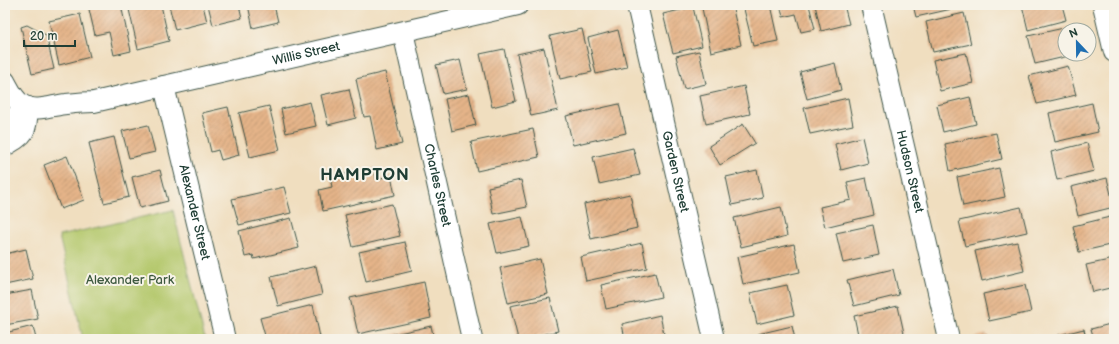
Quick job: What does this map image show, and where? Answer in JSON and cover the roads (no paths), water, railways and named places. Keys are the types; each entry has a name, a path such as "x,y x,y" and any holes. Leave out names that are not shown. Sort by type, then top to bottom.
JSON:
{"street":[{"name":"Willis Street","path":"20,117 44,107 94,102 518,5"},
{"name":"Garden Street","path":"637,5 714,339"},
{"name":"Hudson Street","path":"871,5 949,339"},
{"path":"1103,5 1114,52"},
{"name":"Charles Street","path":"403,32 472,339"},
{"path":"5,81 13,95 23,105 20,117"},
{"path":"5,86 9,107 20,117 26,128 21,135 5,146"},
{"name":"Alexander Street","path":"164,86 225,339"}],"district":[{"name":"HAMPTON","path":"365,175"}],"park label":[{"name":"Alexander Park","path":"130,280"}]}
